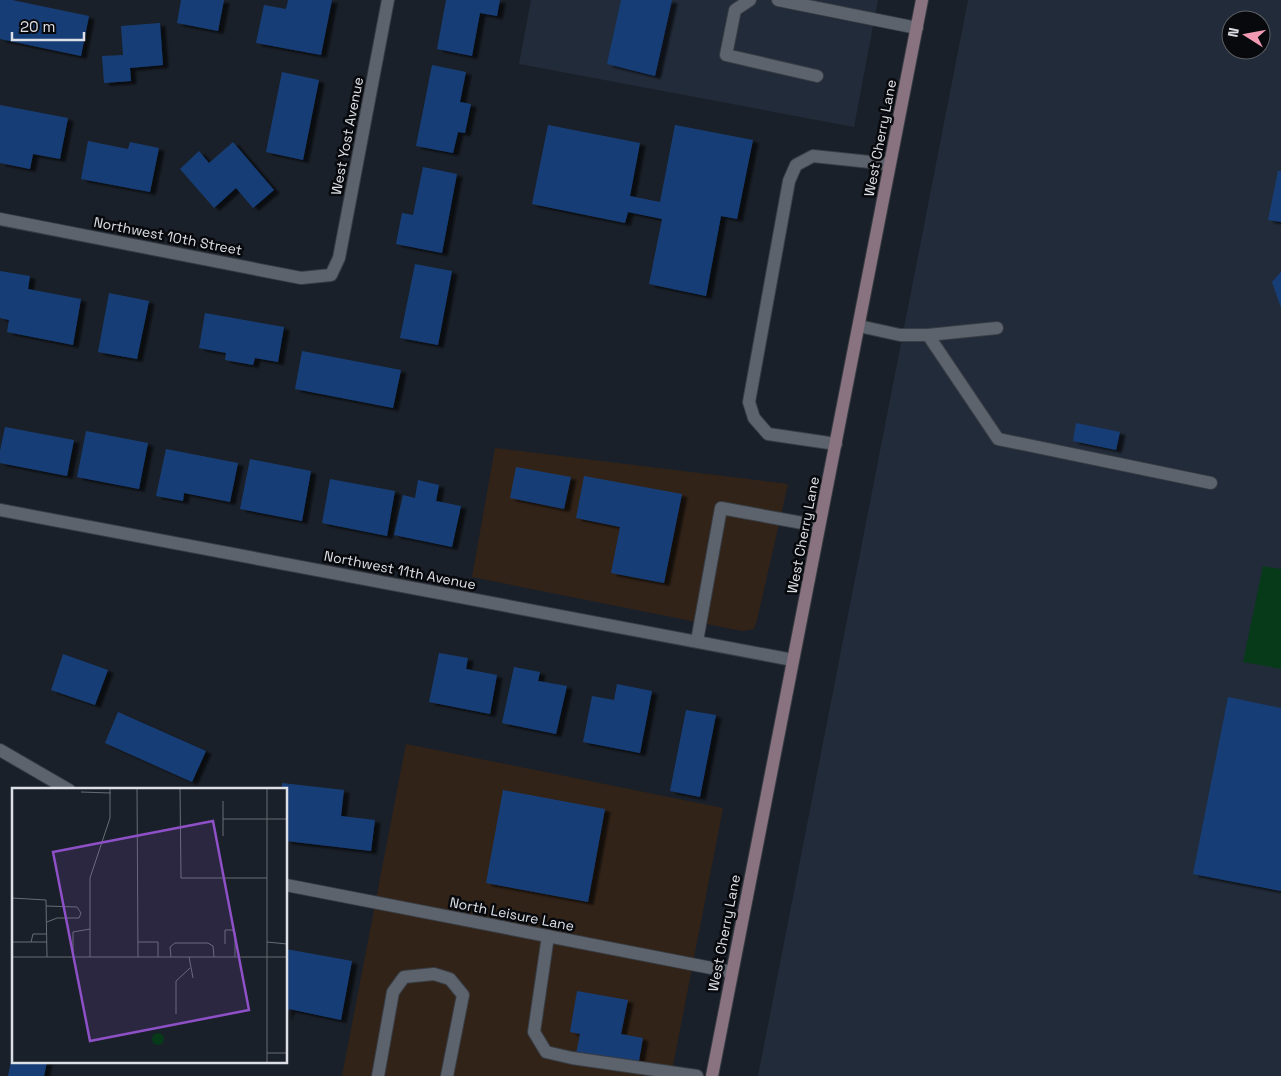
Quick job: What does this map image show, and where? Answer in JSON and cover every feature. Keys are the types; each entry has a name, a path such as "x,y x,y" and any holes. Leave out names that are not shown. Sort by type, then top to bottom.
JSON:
{"main road":[{"name":"West Cherry Lane","path":"712,1076 922,0"}],"street":[{"name":"West Yost Avenue","path":"331,275 339,258 388,0"},
{"path":"750,0 735,10 726,56 817,76"},
{"path":"778,0 917,28"},
{"path":"836,444 768,434 754,418 749,402 789,181 796,165 813,156 890,164"},
{"name":"Northwest 10th Street","path":"0,219 301,278 331,275"},
{"path":"859,326 900,335 928,335 997,328"},
{"path":"928,335 998,439 1211,483"},
{"path":"697,641 722,508 819,526"},
{"name":"Northwest 11th Avenue","path":"0,510 794,660"},
{"path":"0,750 66,788"},
{"name":"North Leisure Lane","path":"288,885 732,972"},
{"path":"548,936 534,1032 546,1052 572,1058 697,1076"},
{"path":"378,1076 393,992 404,977 434,974 450,979 463,995 447,1076"}],"shaded area":[{"path":"531,0 878,0 854,127 519,64"},
{"path":"968,0 1281,0 1281,1076 758,1076"},
{"path":"495,448 788,484 754,629 742,631 472,577"},
{"path":"406,744 723,808 671,1076 342,1076"}],"green space":[{"path":"1263,566 1281,569 1281,669 1243,662"}],"building":[{"path":"0,0 12,0 89,16 81,56 0,39"},
{"path":"181,0 224,0 218,31 177,23"},
{"path":"288,0 332,0 321,55 256,43 264,5 286,9"},
{"path":"446,0 500,0 497,16 480,13 472,56 437,49"},
{"path":"621,0 672,0 655,76 607,64"},
{"path":"160,23 163,65 130,68 131,81 104,83 102,56 123,55 121,26"},
{"path":"432,65 466,72 460,102 471,104 465,133 458,132 453,153 416,146"},
{"path":"282,72 319,80 303,160 266,152"},
{"path":"0,105 68,118 60,159 33,154 30,169 0,163"},
{"path":"548,125 640,143 630,196 660,202 675,125 753,140 737,219 721,216 706,296 649,284 662,219 628,212 625,223 532,204"},
{"path":"88,141 128,149 130,142 159,148 150,192 81,179"},
{"path":"233,142 274,190 253,208 236,188 214,208 180,169 199,151 209,163"},
{"path":"423,167 457,174 442,253 396,244 402,213 413,215"},
{"path":"1278,171 1281,171 1281,222 1268,220"},
{"path":"415,264 452,271 438,345 400,338"},
{"path":"0,271 30,276 28,289 81,299 73,345 7,332 9,320 0,318"},
{"path":"1281,272 1281,308 1272,282"},
{"path":"109,293 149,301 137,359 98,352"},
{"path":"205,313 284,327 278,362 255,358 253,365 225,360 226,353 199,348"},
{"path":"302,351 401,370 393,408 295,389"},
{"path":"1076,423 1120,432 1116,450 1073,441"},
{"path":"5,427 74,440 67,476 0,463 0,451"},
{"path":"86,431 148,443 139,489 77,477"},
{"path":"166,449 238,463 230,502 184,493 183,501 156,496"},
{"path":"250,459 311,471 302,521 240,509"},
{"path":"516,467 571,477 564,509 510,498"},
{"path":"584,476 682,494 664,583 611,573 620,527 576,518"},
{"path":"330,479 395,491 387,536 322,523"},
{"path":"418,480 439,485 436,501 461,506 452,547 394,535 403,495 415,498"},
{"path":"439,653 468,658 466,669 497,675 490,714 429,702"},
{"path":"63,654 108,670 95,705 51,690"},
{"path":"514,667 540,672 538,681 567,686 556,734 502,723"},
{"path":"617,684 652,691 640,753 583,742 592,696 614,700"},
{"path":"1228,697 1281,708 1281,891 1193,874"},
{"path":"686,710 716,715 700,797 670,791"},
{"path":"118,712 206,751 192,782 105,743"},
{"path":"282,783 344,790 341,816 375,820 371,851 288,841 288,788 282,788"},
{"path":"503,790 605,809 588,902 486,883"},
{"path":"288,949 352,961 341,1020 289,1009 288,1012"},
{"path":"577,991 628,1000 621,1034 643,1038 638,1066 576,1054 580,1034 570,1032"},
{"path":"12,1056 12,1064 47,1064 44,1076 8,1076"}]}
